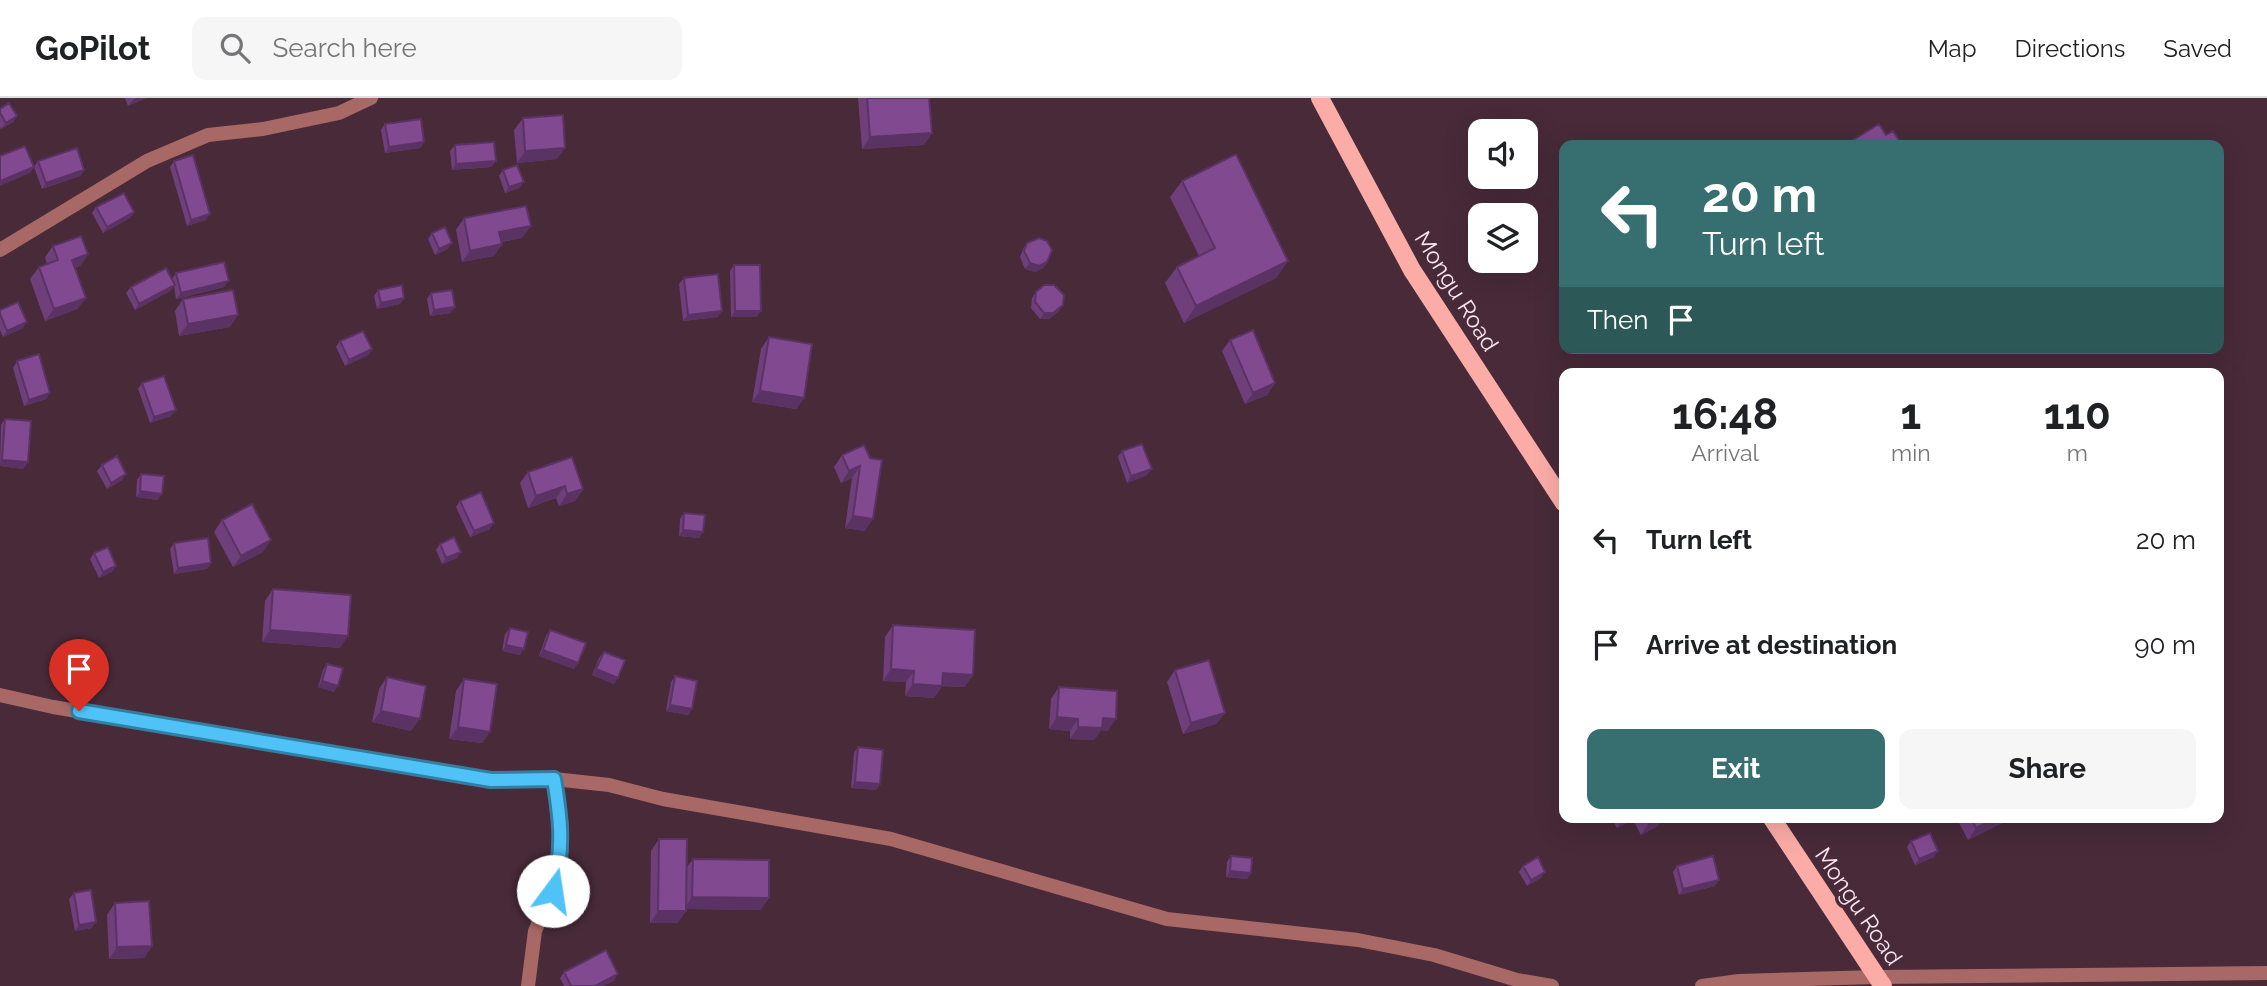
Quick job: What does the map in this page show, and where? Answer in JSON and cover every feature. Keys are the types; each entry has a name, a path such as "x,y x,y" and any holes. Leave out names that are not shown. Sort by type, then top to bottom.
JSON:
{"main road":[{"name":"Mongu Road","path":"1320,98 1412,271 1559,495"},
{"name":"Mongu Road","path":"1775,823 1880,981"}],"street":[{"path":"0,250 136,168 208,135 263,129 339,113 371,98"},
{"path":"0,695 67,709 491,780 554,779 609,785 663,799 891,839 1167,919 1359,940 1434,955 1517,980 1552,986"},
{"path":"528,986 535,931 553,891 561,859 562,827 554,779"},
{"path":"1702,986 1739,981 1880,981 2267,973"}],"building":[{"path":"867,98 929,98 932,133 870,137"},
{"path":"9,103 17,116 6,123 0,109"},
{"path":"563,115 565,148 525,151 523,118"},
{"path":"421,119 424,142 389,147 385,124"},
{"path":"1879,124 1886,135 1893,131 1899,140 1853,140"},
{"path":"494,142 496,161 456,164 455,145"},
{"path":"25,146 34,167 0,181 0,156"},
{"path":"77,148 84,170 46,183 38,161"},
{"path":"1236,154 1288,261 1196,306 1177,267 1215,248 1182,181"},
{"path":"193,155 210,214 191,220 174,161"},
{"path":"517,165 524,182 509,187 503,170"},
{"path":"124,193 134,212 107,227 96,207"},
{"path":"526,206 531,226 499,232 502,244 470,251 464,218"},
{"path":"445,227 452,243 439,249 432,233"},
{"path":"81,236 88,254 72,260 86,298 54,309 39,267 58,260 53,246"},
{"path":"1039,238 1047,241 1052,250 1047,262 1039,266 1030,263 1024,251 1027,243"},
{"path":"224,262 229,281 181,293 176,273"},
{"path":"734,265 760,265 761,311 735,311"},
{"path":"166,268 175,285 139,304 131,287"},
{"path":"718,274 722,311 688,315 684,278"},
{"path":"402,285 404,298 381,303 378,290"},
{"path":"1044,285 1054,285 1064,295 1063,305 1053,313 1044,313 1035,302 1036,292"},
{"path":"233,290 238,315 188,324 183,299"},
{"path":"452,290 455,307 434,310 431,293"},
{"path":"18,302 27,322 7,331 0,310"},
{"path":"1253,330 1275,383 1253,393 1230,340"},
{"path":"363,331 372,349 349,360 340,341"},
{"path":"769,337 812,344 804,398 760,391"},
{"path":"39,354 50,393 29,400 17,361"},
{"path":"164,376 176,410 154,417 142,383"},
{"path":"5,419 31,421 28,462 2,460"},
{"path":"1142,444 1152,469 1131,476 1122,451"},
{"path":"864,445 870,458 882,460 873,519 853,516 860,466 849,471 842,455"},
{"path":"117,456 126,474 111,483 102,465"},
{"path":"572,457 583,489 567,494 565,486 536,496 528,472"},
{"path":"141,474 164,476 162,494 140,491"},
{"path":"481,492 494,523 474,531 460,501"},
{"path":"252,504 271,540 241,556 222,520"},
{"path":"684,513 705,515 703,532 683,530"},
{"path":"454,537 461,552 446,558 440,544"},
{"path":"208,538 211,563 178,568 174,543"},
{"path":"108,547 116,566 103,572 94,553"},
{"path":"273,589 351,595 348,636 270,630"},
{"path":"893,625 975,630 973,675 943,673 942,686 913,684 914,671 891,669"},
{"path":"510,628 528,632 524,649 506,645"},
{"path":"550,630 586,643 578,663 543,650"},
{"path":"604,652 625,660 618,678 596,669"},
{"path":"1209,660 1225,713 1191,723 1175,670"},
{"path":"327,664 343,668 338,686 322,681"},
{"path":"675,676 697,681 692,709 670,705"},
{"path":"387,677 426,686 420,719 381,711"},
{"path":"464,679 497,684 490,732 458,727"},
{"path":"1059,687 1117,691 1116,719 1103,718 1102,728 1078,727 1078,719 1057,717"},
{"path":"858,747 883,750 880,784 855,782"},
{"path":"1974,823 1986,823 1976,828"},
{"path":"1930,833 1938,851 1919,859 1911,841"},
{"path":"659,839 687,839 686,911 658,911"},
{"path":"1231,856 1252,858 1251,873 1230,871"},
{"path":"1713,856 1719,880 1683,889 1677,866"},
{"path":"1538,857 1545,872 1531,880 1523,866"},
{"path":"693,859 769,860 769,898 692,897"},
{"path":"91,890 96,922 79,925 74,893"},
{"path":"149,901 152,946 117,947 115,903"},
{"path":"606,950 618,974 595,986 571,986 564,972"}],"route":[{"path":"79,711 491,780 554,779 562,827 561,859 553,891"}]}
